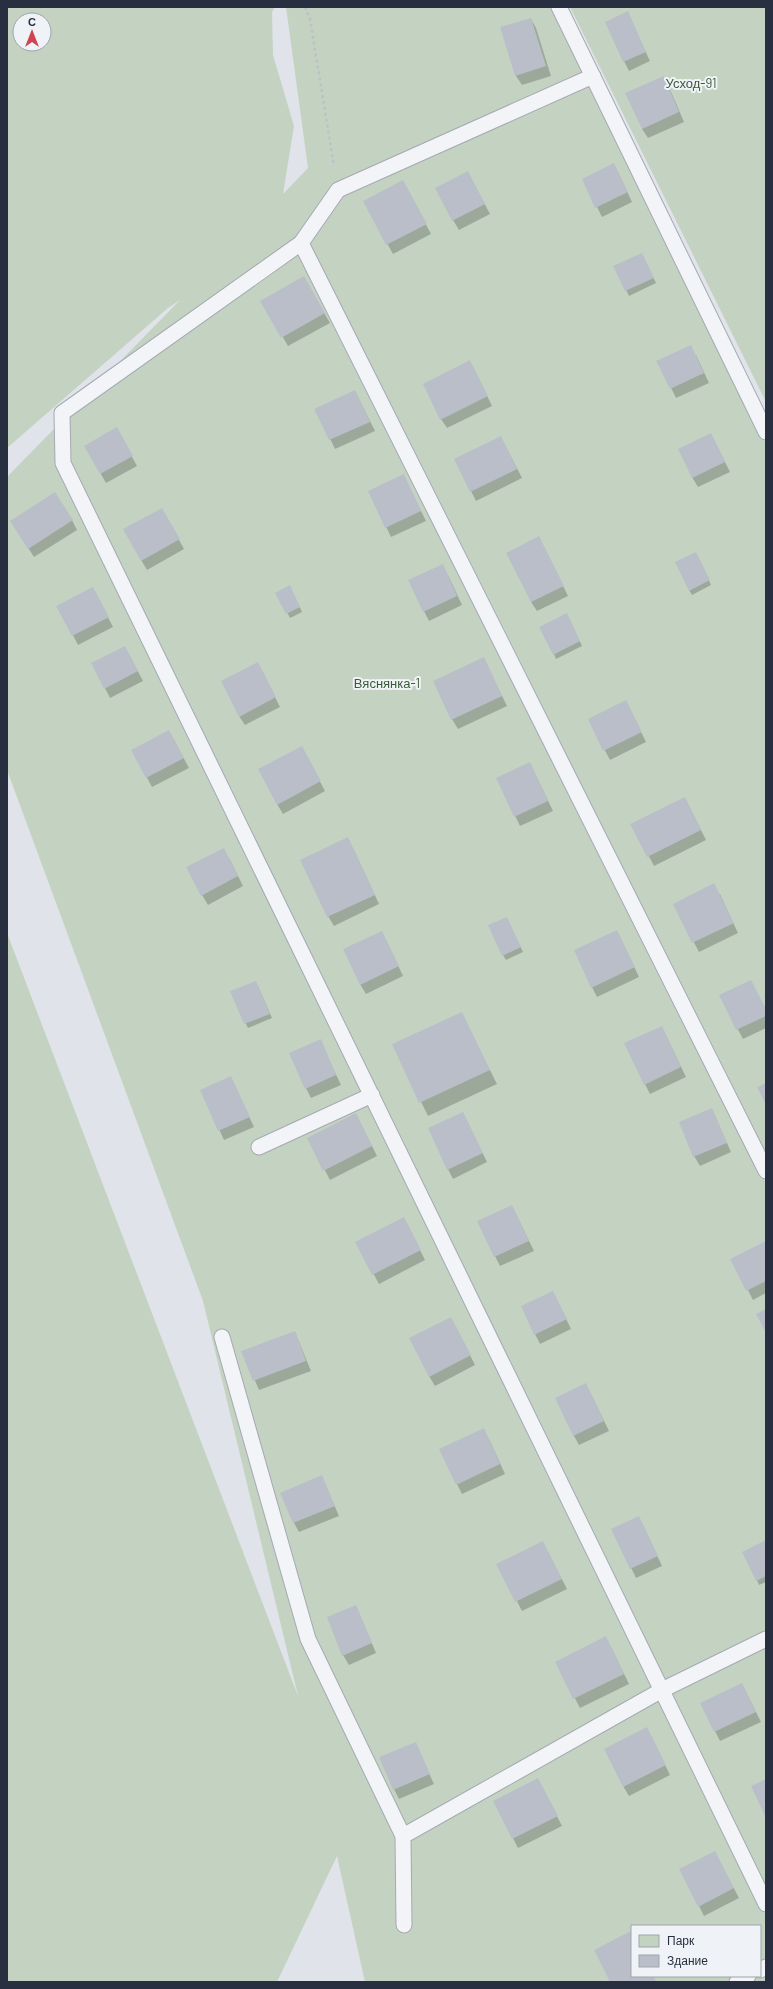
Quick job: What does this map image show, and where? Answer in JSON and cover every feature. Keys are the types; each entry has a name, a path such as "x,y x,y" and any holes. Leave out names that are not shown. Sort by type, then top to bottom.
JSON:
{"lane":[{"path":"559,7 766,432"},
{"path":"593,76 338,190 301,243 62,413 63,462 766,1904"},
{"path":"301,243 766,1171"},
{"path":"259,1147 372,1095"},
{"path":"222,1337 308,1639 403,1836 404,1925"},
{"path":"403,1836 662,1690 766,1639"},
{"path":"737,1982 746,1977"}],"path":[{"path":"305,7 310,19 338,190"}],"green space":[{"name":"Вяснянка-1","path":"7,7 275,7 272,12 273,55 294,126 283,194 308,168 286,7 551,7 766,441 766,1982 365,1982 337,1856 277,1982 7,1982 7,933 298,1696 203,1301 7,770 7,477 180,300 168,308 7,448"},
{"name":"Усход-91","path":"570,7 766,7 766,402"}],"building":[{"path":"628,11 646,52 623,62 605,22"},
{"path":"531,18 546,66 515,76 500,27"},
{"path":"664,76 679,112 642,129 625,93"},
{"path":"614,163 628,192 595,208 582,179"},
{"path":"468,171 485,204 452,221 435,188"},
{"path":"403,180 427,224 386,245 363,201"},
{"path":"642,253 654,278 625,291 613,266"},
{"path":"304,276 325,313 281,338 260,301"},
{"path":"691,345 704,373 670,389 656,361"},
{"path":"470,360 488,396 440,420 423,384"},
{"path":"355,390 370,422 329,440 314,409"},
{"path":"117,427 133,456 100,474 84,446"},
{"path":"711,433 725,462 692,478 678,449"},
{"path":"501,436 517,469 470,492 454,459"},
{"path":"404,474 421,511 385,528 368,491"},
{"path":"55,492 73,520 28,549 10,521"},
{"path":"162,508 180,539 141,561 123,529"},
{"path":"539,536 564,586 531,602 506,553"},
{"path":"696,552 710,580 689,591 675,562"},
{"path":"443,564 457,596 423,612 408,580"},
{"path":"290,585 300,607 286,614 275,593"},
{"path":"93,587 109,617 72,636 56,606"},
{"path":"567,613 580,641 553,655 539,627"},
{"path":"125,646 138,671 104,689 91,663"},
{"path":"484,657 502,696 451,720 433,681"},
{"path":"258,662 276,697 239,717 221,681"},
{"path":"626,700 642,732 603,751 588,719"},
{"path":"169,730 184,758 146,778 131,750"},
{"path":"302,746 321,781 277,805 258,769"},
{"path":"530,762 548,801 514,817 496,778"},
{"path":"685,797 701,830 647,857 630,824"},
{"path":"348,837 375,895 327,917 300,860"},
{"path":"224,848 238,876 201,896 186,867"},
{"path":"714,883 734,923 692,943 673,904"},
{"path":"507,917 521,947 502,956 488,925"},
{"path":"617,930 635,967 591,988 574,950"},
{"path":"382,931 399,966 360,985 343,949"},
{"path":"751,980 766,1009 766,1016 736,1030 719,995"},
{"path":"256,981 270,1014 244,1024 230,991"},
{"path":"462,1012 490,1070 419,1103 392,1044"},
{"path":"662,1026 681,1067 644,1085 624,1043"},
{"path":"321,1039 336,1075 305,1089 289,1053"},
{"path":"231,1076 250,1117 218,1131 200,1090"},
{"path":"766,1083 766,1105 757,1087"},
{"path":"712,1108 727,1143 693,1157 679,1122"},
{"path":"463,1112 483,1153 447,1170 428,1128"},
{"path":"356,1113 372,1146 323,1171 307,1138"},
{"path":"512,1205 529,1241 494,1257 477,1221"},
{"path":"404,1217 421,1250 372,1275 355,1242"},
{"path":"766,1241 766,1281 746,1291 730,1259"},
{"path":"553,1291 567,1319 534,1335 521,1306"},
{"path":"766,1309 766,1333 756,1314"},
{"path":"451,1317 471,1355 429,1377 409,1338"},
{"path":"295,1331 306,1361 253,1381 241,1351"},
{"path":"586,1383 604,1421 573,1436 555,1398"},
{"path":"484,1428 500,1464 456,1485 439,1449"},
{"path":"322,1475 335,1506 293,1523 280,1493"},
{"path":"639,1516 658,1556 630,1569 611,1529"},
{"path":"766,1540 766,1576 756,1581 742,1552"},
{"path":"543,1541 562,1579 515,1602 496,1564"},
{"path":"356,1605 372,1643 342,1656 327,1617"},
{"path":"606,1636 624,1674 573,1699 555,1662"},
{"path":"742,1683 756,1712 714,1732 700,1703"},
{"path":"647,1727 666,1765 623,1787 604,1749"},
{"path":"416,1742 430,1774 393,1790 379,1757"},
{"path":"538,1778 558,1816 512,1839 493,1801"},
{"path":"766,1779 766,1818 751,1786"},
{"path":"715,1851 734,1888 698,1907 679,1869"},
{"path":"631,1931 631,1977 654,1977 656,1982 610,1982 594,1950"}]}
